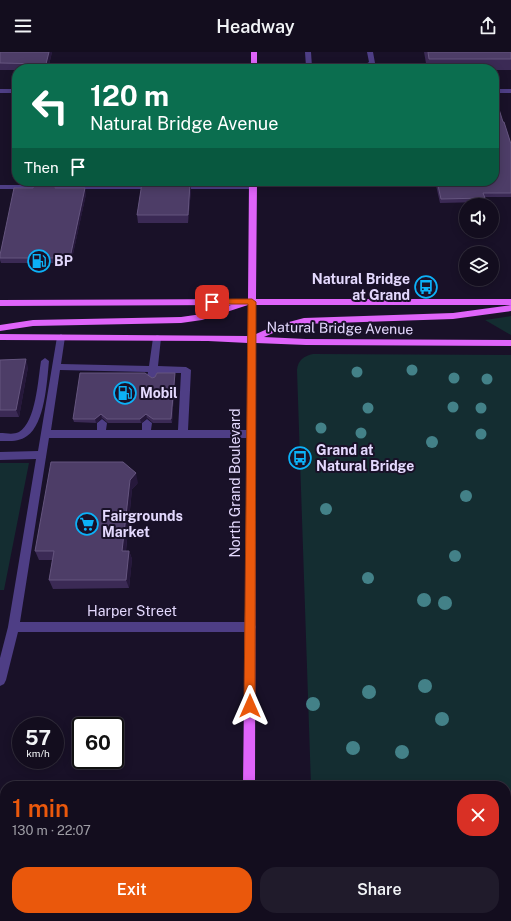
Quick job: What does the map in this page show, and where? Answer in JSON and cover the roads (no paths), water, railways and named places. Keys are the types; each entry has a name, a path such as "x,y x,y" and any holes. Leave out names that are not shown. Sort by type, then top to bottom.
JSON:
{"main road":[{"path":"254,52 254,64"},
{"name":"North Grand Boulevard","path":"249,781 250,434 253,186"},
{"path":"0,328 34,323 181,320 220,312 252,302"},
{"name":"Natural Bridge Avenue","path":"0,303 511,302"},
{"path":"252,340 287,324 304,321 453,316 511,308"},
{"name":"Natural Bridge Avenue","path":"0,337 208,338 306,342 511,343"}],"street":[{"path":"308,52 309,64"},
{"path":"370,52 372,63 371,64"},
{"path":"0,91 12,91"},
{"path":"499,91 511,91"},
{"path":"0,187 195,186"},
{"path":"0,680 14,627 61,337"},
{"path":"153,373 157,338"},
{"path":"0,437 17,437 28,430 37,410 45,361"},
{"path":"57,367 108,373 153,373 186,370 183,434"},
{"path":"101,434 102,422"},
{"path":"146,434 147,423"},
{"path":"45,434 250,434"},
{"path":"0,456 42,455"},
{"name":"Harper Street","path":"14,627 250,627"}],"place":[{"name":"BP","path":"39,261"},
{"name":"Natural Bridge at Grand","path":"426,287"},
{"name":"Mobil","path":"125,393"},
{"name":"Grand at Natural Bridge","path":"300,458"},
{"name":"Fairgrounds Market","path":"87,524"}]}
